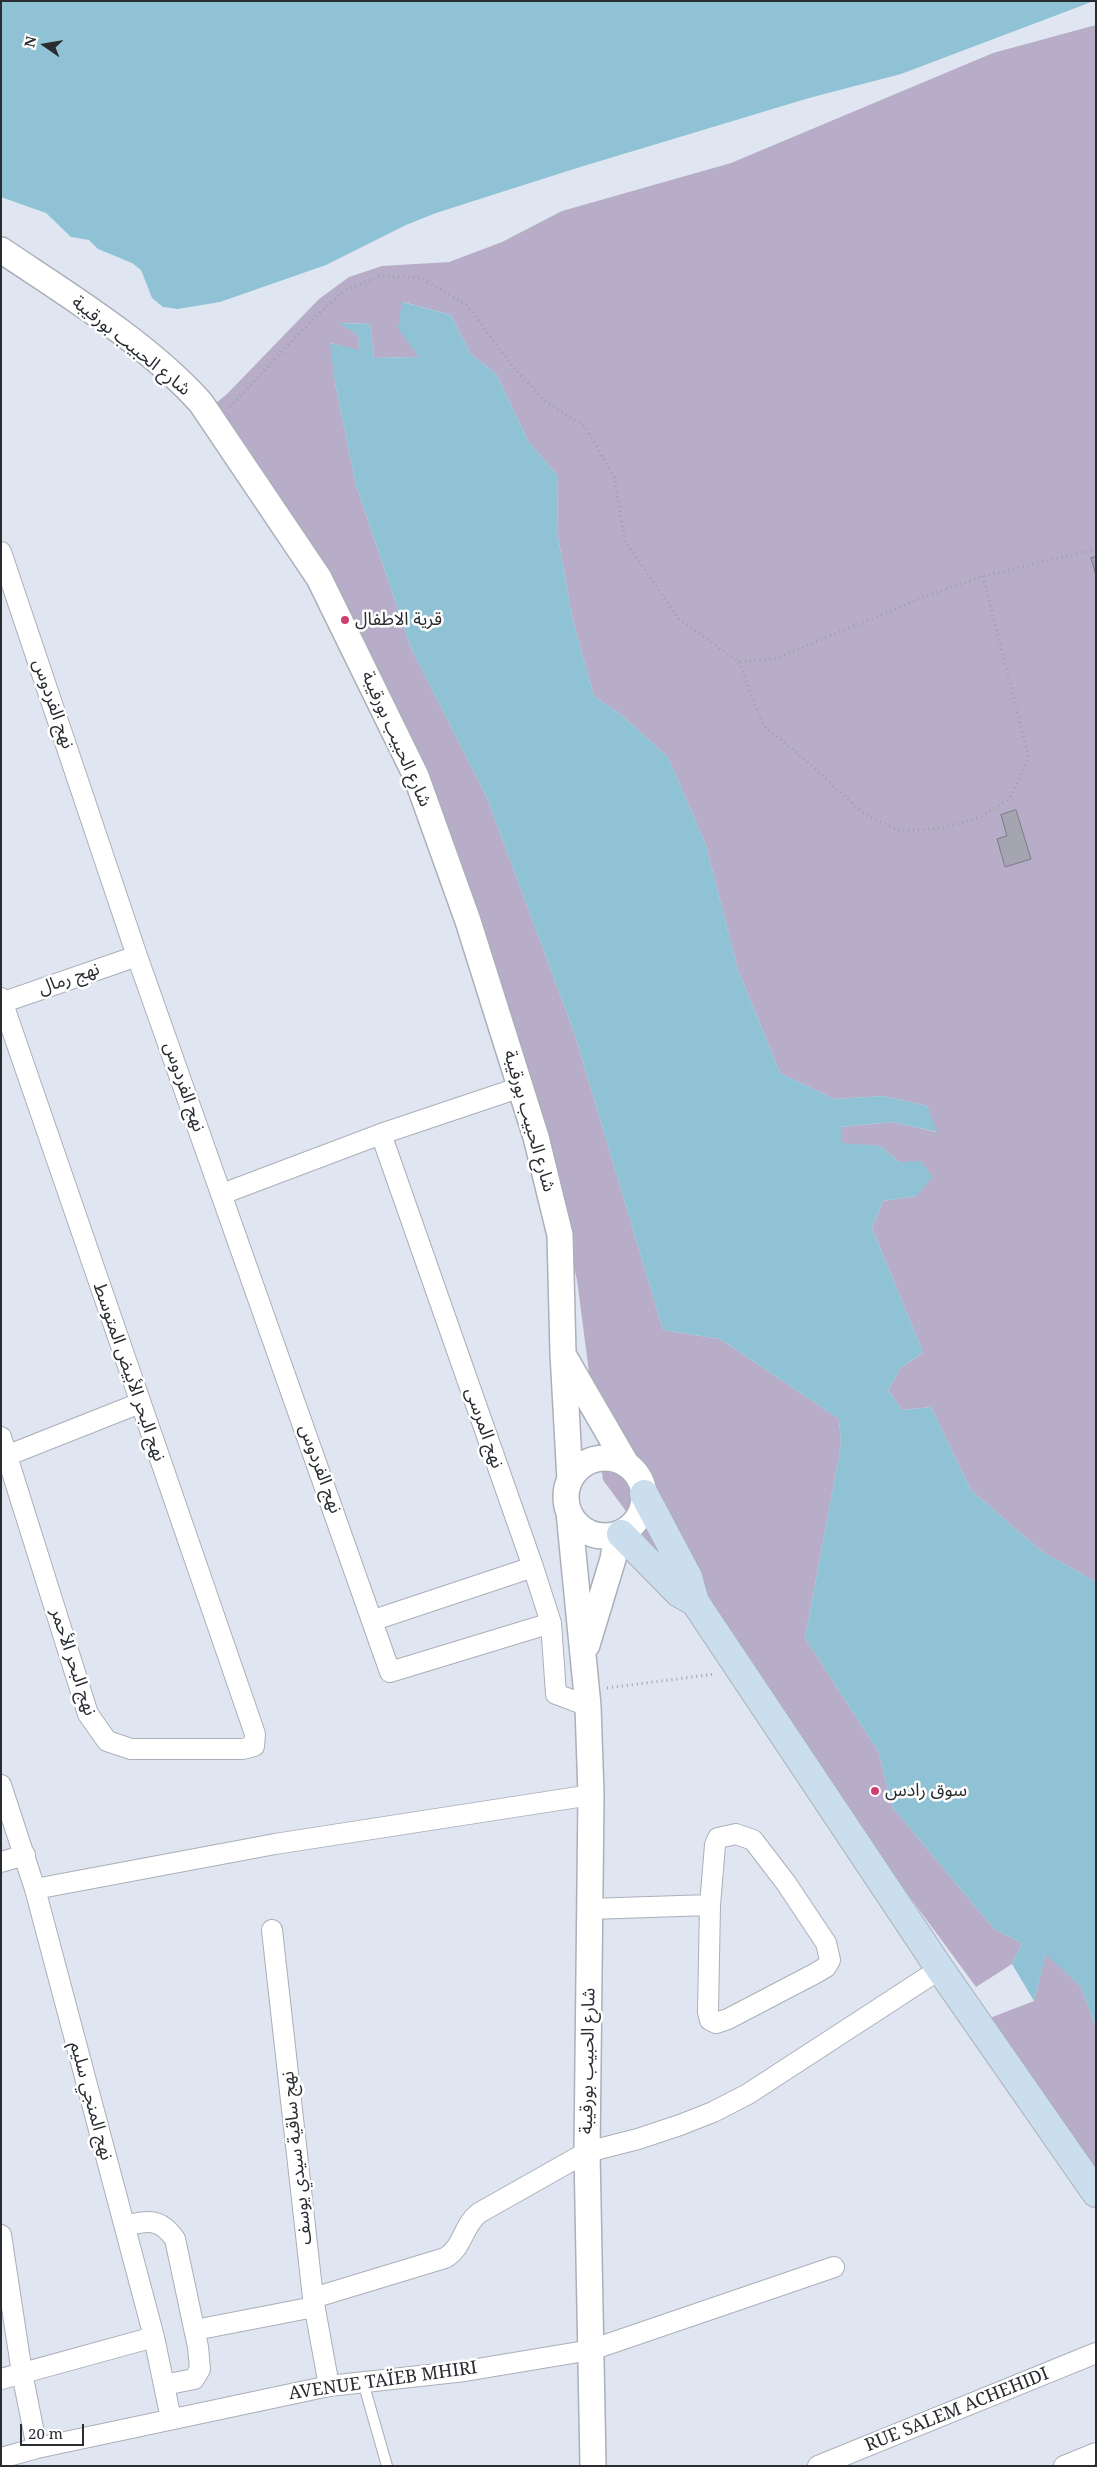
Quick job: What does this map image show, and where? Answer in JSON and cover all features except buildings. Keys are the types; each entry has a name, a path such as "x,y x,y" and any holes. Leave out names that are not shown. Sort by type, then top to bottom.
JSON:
{"main road":[{"path":"644,1494 688,1577 696,1602 740,1670 940,1969 1096,2192"},
{"path":"619,1534 680,1593 696,1602"}],"street":[{"name":"شارع الحبيب بورقيبة","path":"1,250 117,330 186,387 213,419 319,578 416,776 468,921 521,1087 560,1235 563,1353 570,1480"},
{"name":"نهج الفردوس","path":"1,552 138,956 374,1620 390,1672 551,1623"},
{"name":"نهج رمال","path":"2,1001 138,956"},
{"name":"نهج البحر الأبيض المتوسط","path":"2,1001 255,1734 254,1746"},
{"path":"222,1194 381,1134 521,1087"},
{"name":"نهج المرسى","path":"381,1134 534,1568 551,1623 556,1694 588,1698"},
{"name":"شارع الحبيب بورقيبة","path":"563,1353 627,1466"},
{"path":"3,1450 140,1403"},
{"name":"نهج البحر الأحمر","path":"3,1450 88,1714 108,1742 131,1749 243,1749 254,1746"},
{"path":"606,1459 627,1466 641,1483 644,1494 639,1516 632,1525 619,1534 601,1536 591,1534 582,1529 569,1512 567,1490 570,1480 585,1464 595,1460 606,1459"},
{"name":"شارع الحبيب بورقيبة","path":"569,1512 588,1698 590,1796 587,2152 593,2466"},
{"name":"شارع الحبيب بورقيبة","path":"584,1657 619,1534"},
{"path":"374,1620 534,1568"},
{"name":"نهج المنجي سليم","path":"1,1785 35,1889 154,2337 170,2419"},
{"path":"35,1889 274,1844 590,1796"},
{"path":"736,1834 745,1835 753,1840 786,1883 826,1943 830,1960 826,1967 807,1978 728,2019 713,2022 708,2018 710,1905 714,1845 718,1838 736,1834"},
{"path":"1,1862 25,1855"},
{"path":"589,1909 710,1905"},
{"name":"نهج ساقية سيدي يوسف","path":"272,1930 313,2302 329,2386"},
{"path":"195,2330 313,2302 445,2258 457,2248 468,2223 474,2217 587,2152 663,2130 730,2103 940,1969"},
{"path":"124,2226 142,2221 155,2222 167,2228 174,2240 195,2330 200,2369 197,2376 183,2383 164,2385"},
{"path":"1,2235 22,2373 37,2448"},
{"name":"AVENUE TAÏEB MHIRI","path":"1,2458 37,2448 329,2386 465,2371 591,2350 834,2267"},
{"path":"1,2379 154,2337"},
{"name":"RUE SALEM ACHEHIDI","path":"818,2466 1096,2353"},
{"path":"1064,2466 1096,2453"}],"lane":[{"path":"363,2382 388,2466"}],"path":[{"path":"213,419 236,402 281,352 345,290 381,276 421,278 467,305 509,362 546,402 586,428 614,477 625,541 678,618 739,662 763,725 811,765 864,814 900,831 944,828 981,818 1010,799 1028,758 983,576"},
{"path":"739,662 778,658 919,599 983,576 1096,549"},
{"path":"588,1698 740,1670"}],"shaded area":[{"path":"1096,25 1096,1582 1041,1551 971,1490 931,1407 902,1410 888,1390 900,1369 923,1352 872,1228 883,1201 916,1196 899,1162 880,1146 841,1144 841,1127 893,1122 936,1132 927,1106 884,1096 834,1099 780,1073 738,970 706,845 668,757 620,714 594,696 572,617 558,537 557,475 528,441 497,375 470,353 451,315 403,302 399,328 419,357 374,358 370,324 340,323 358,335 359,351 331,343 335,383 356,485 411,648 487,798 574,1032 663,1330 720,1339 839,1419 841,1445 805,1638 878,1751 893,1808 994,1929 1022,1943 1012,1964 976,1987 603,1480 577,1280 522,1050 426,775 210,408 227,394 319,299 349,277 382,266 449,262 502,242 562,211 731,163 993,53"},
{"path":"1046,1953 1081,1987 1096,2027 1096,2180 987,2019 1034,2001"}],"water":[{"path":"1,1 1094,1 901,74 809,98 436,213 406,225 326,265 220,302 178,309 163,307 152,298 141,270 132,263 98,249 89,240 71,237 46,213 1,197"},
{"path":"402,302 451,315 470,353 497,375 528,441 557,475 558,537 572,617 594,696 620,714 668,757 706,845 738,970 780,1073 834,1099 884,1096 927,1106 937,1132 893,1122 841,1127 841,1143 880,1146 899,1162 921,1161 933,1177 916,1196 883,1201 872,1228 923,1352 900,1369 888,1390 902,1410 931,1407 971,1490 1041,1551 1096,1582 1096,2027 1081,1987 1046,1954 1034,2001 1012,1964 1022,1943 994,1929 893,1808 878,1751 805,1638 841,1445 839,1419 720,1339 663,1330 574,1032 487,798 411,648 356,485 335,383 330,343 359,350 358,335 339,323 370,324 374,358 419,357 398,328"}],"place":[{"name":"قرية الاطفال","path":"345,620"},
{"name":"سوق رادس","path":"875,1791"}]}
